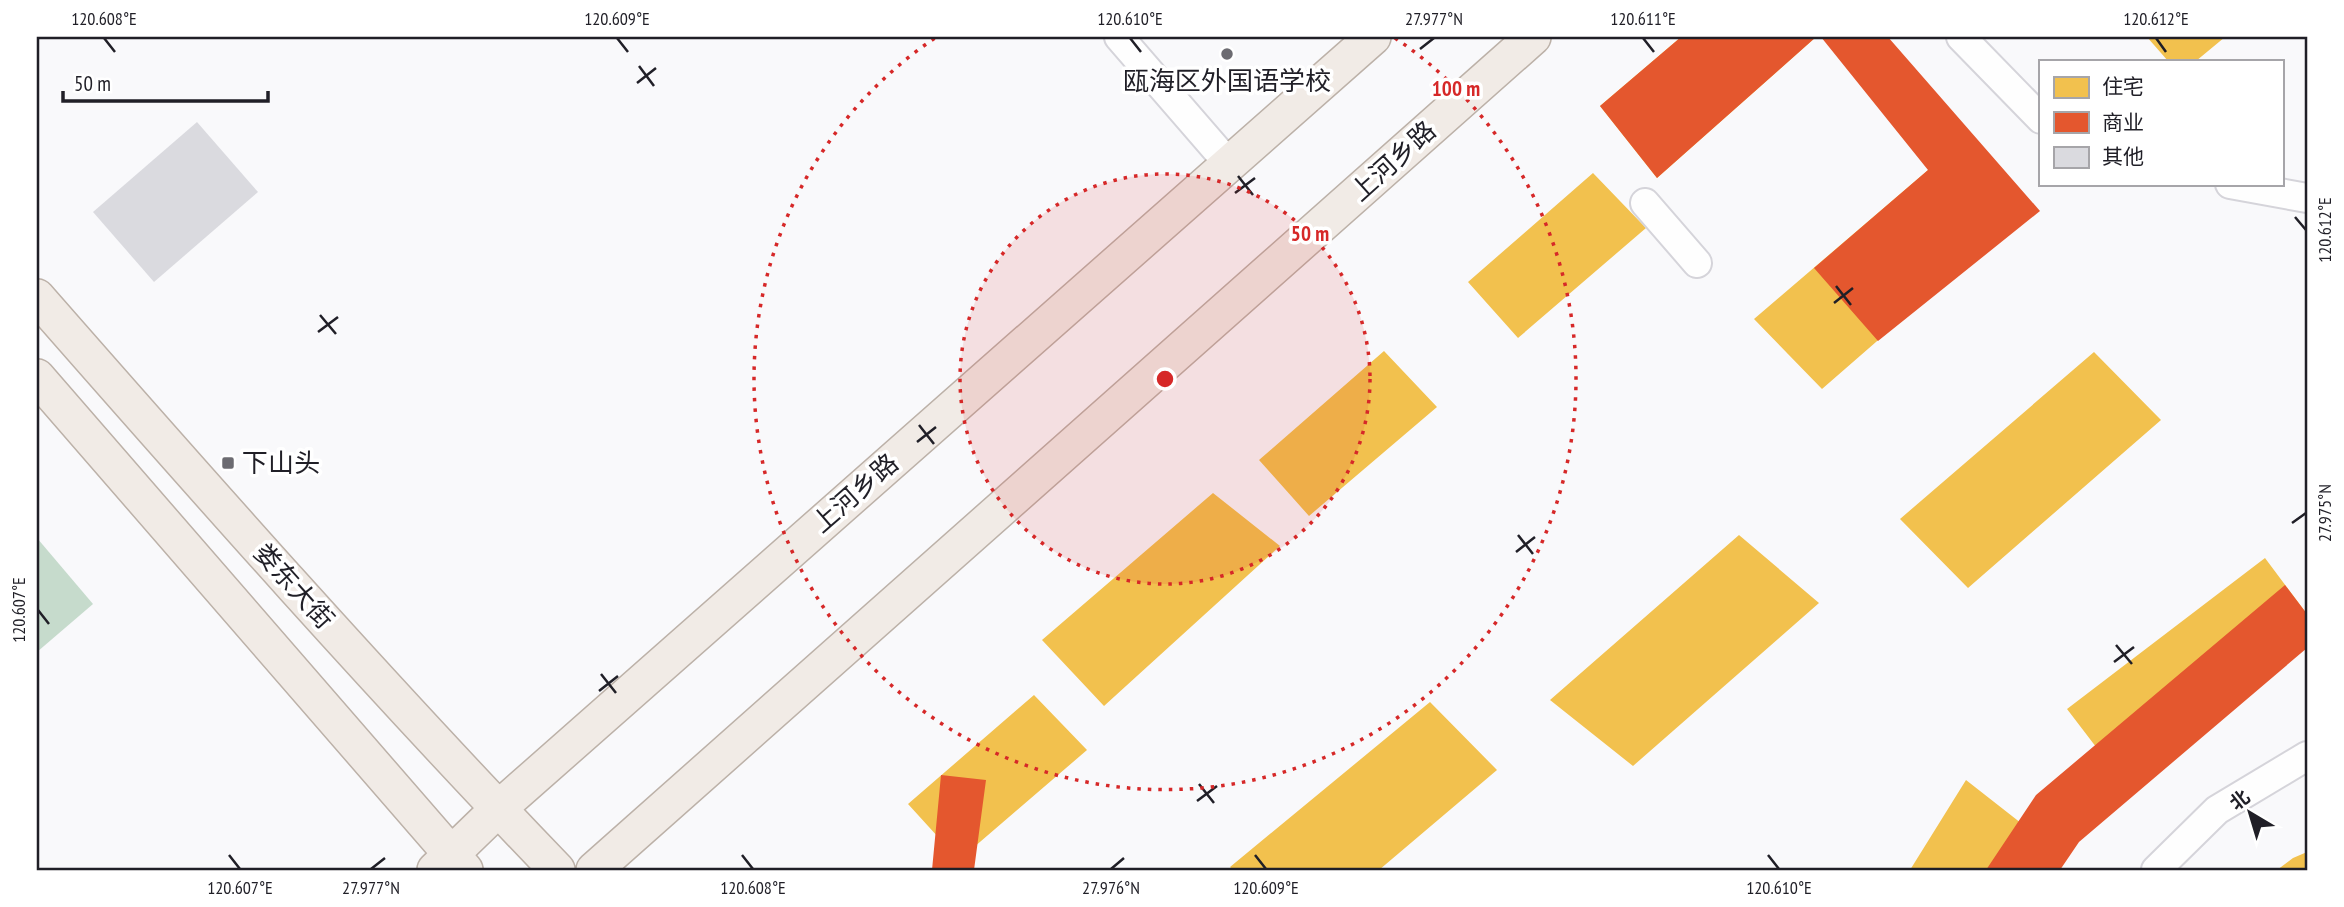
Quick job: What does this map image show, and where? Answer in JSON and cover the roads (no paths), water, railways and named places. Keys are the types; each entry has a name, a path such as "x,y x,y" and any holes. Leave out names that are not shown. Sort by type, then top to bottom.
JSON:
{"main road":[{"name":"上河乡路","path":"451,865 498,809 1373,37"},
{"name":"上河乡路","path":"594,870 1532,37"},
{"name":"娄东大街","path":"37,297 184,465 557,870"},
{"path":"37,377 451,865"}],"street":[{"path":"1119,37 1229,164"},
{"path":"1961,37 2039,117"},
{"path":"2241,186 2307,198"},
{"path":"1645,203 1697,262"},
{"path":"2156,870 2217,810 2307,755"}],"place":[{"name":"瓯海区外国语学校","path":"1227,54"},
{"name":"下山头","path":"228,463"}]}
